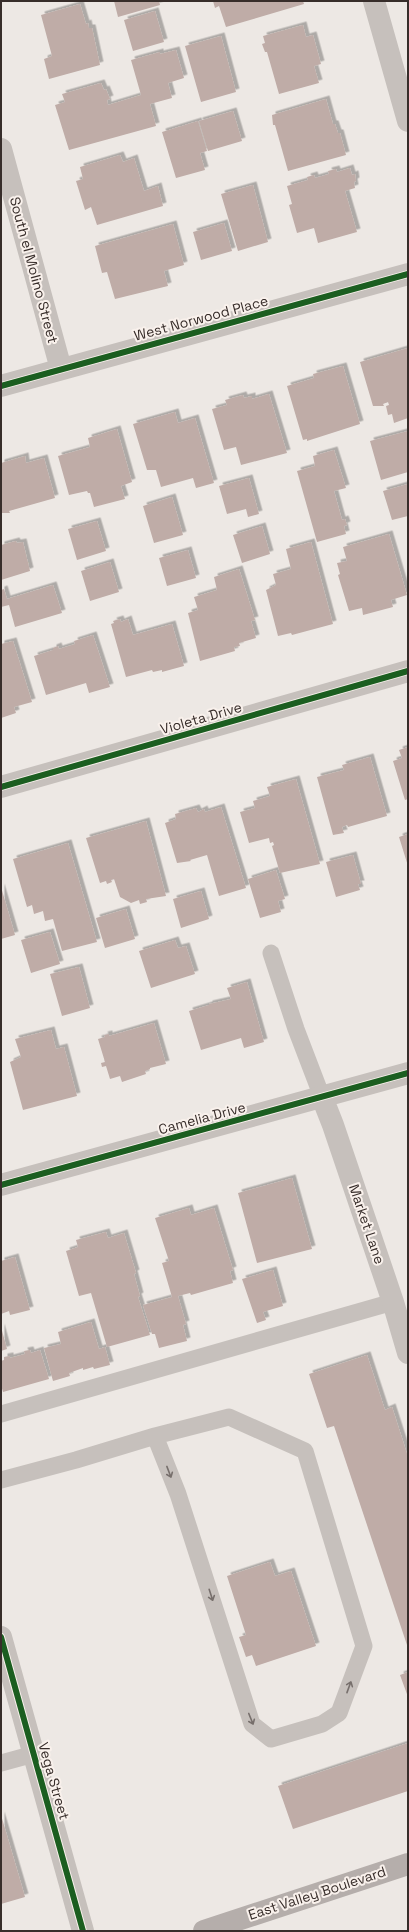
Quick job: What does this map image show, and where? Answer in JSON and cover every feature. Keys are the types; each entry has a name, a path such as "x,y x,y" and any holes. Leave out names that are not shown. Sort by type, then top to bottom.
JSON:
{"main road":[{"name":"East Valley Boulevard","path":"204,1931 408,1864"}],"street":[{"path":"374,1 408,121"},
{"name":"South el Molino Street","path":"1,149 62,369"},
{"name":"West Norwood Place","path":"1,386 408,274"},
{"name":"Violeta Drive","path":"1,787 408,671"},
{"name":"Camelia Drive","path":"1,1185 408,1073"},
{"name":"Market Lane","path":"322,1097 333,1125 393,1302 408,1353"},
{"name":"Vega Street","path":"1,1637 6,1678 34,1754 83,1931"}],"lane":[{"path":"272,953 296,1029 322,1097"},
{"path":"1,1414 393,1302"},
{"path":"1,1480 76,1460 155,1436 229,1417 305,1451 364,1646 339,1713 322,1724 271,1739 252,1724 178,1494 155,1436"},
{"path":"1,1763 34,1754"}],"building":[{"path":"114,1 159,1 160,5 118,17"},
{"path":"213,1 303,1 304,4 226,27 219,6 215,8"},
{"path":"80,4 86,24 88,23 89,28 92,28 100,65 49,79 44,59 52,56 41,15"},
{"path":"155,11 164,42 133,51 124,20"},
{"path":"303,25 306,37 313,35 321,64 314,66 319,83 279,94 267,52 265,52 262,44 265,43 263,36"},
{"path":"221,36 236,92 201,102 185,46"},
{"path":"176,50 184,78 168,83 172,98 150,104 156,126 69,150 55,105 65,102 62,94 101,83 104,90 106,89 110,99 107,100 108,105 141,95 131,60 160,52 160,54"},
{"path":"326,99 333,124 335,124 338,133 340,133 346,155 288,171 275,125 273,125 272,115"},
{"path":"233,111 242,141 208,151 199,121"},
{"path":"198,121 207,151 200,153 205,170 176,178 162,132"},
{"path":"120,155 123,162 134,158 144,191 158,186 163,206 97,225 91,207 85,210 76,181 83,179 80,167"},
{"path":"350,168 352,175 355,174 355,188 345,191 357,232 318,243 314,228 297,233 289,205 292,204 287,186 308,180 307,177 314,175 315,178 329,174 328,171 336,169 337,172"},
{"path":"253,185 268,242 238,251 221,194"},
{"path":"224,223 232,251 201,260 193,232"},
{"path":"173,224 184,265 164,271 168,286 115,299 107,272 102,273 95,246"},
{"path":"408,348 408,418 394,423 392,414 388,415 386,406 389,405 388,402 383,404 384,406 373,406 360,362"},
{"path":"343,366 360,424 307,441 307,439 303,440 287,386 314,378 313,374"},
{"path":"269,394 287,453 241,465 236,447 224,450 212,409 227,405 225,400 243,395 244,398 252,396 252,399"},
{"path":"175,412 178,423 195,418 214,483 196,488 193,478 161,487 156,470 147,470 133,424"},
{"path":"117,429 132,482 121,486 125,499 94,507 90,493 87,491 69,495 58,456 90,447 88,438"},
{"path":"408,431 408,472 381,480 370,441"},
{"path":"334,450 346,488 334,491 342,520 345,519 347,525 344,526 346,534 317,542 297,471 315,466 313,456"},
{"path":"25,456 26,463 44,458 55,498 9,511 10,513 1,513 1,463"},
{"path":"249,478 259,514 248,517 246,509 227,514 219,486"},
{"path":"408,484 408,516 392,520 383,491"},
{"path":"172,497 183,535 154,543 143,506"},
{"path":"97,521 106,551 77,560 68,529"},
{"path":"262,526 270,554 242,563 233,535"},
{"path":"389,534 407,595 391,600 393,607 363,615 362,608 349,611 338,575 340,574 337,563 347,561 343,547"},
{"path":"16,541 17,543 23,542 30,571 1,580 1,545"},
{"path":"311,542 333,624 292,635 291,633 278,636 266,590 276,585 273,574 291,569 286,549"},
{"path":"188,550 196,578 167,586 159,558"},
{"path":"110,562 119,592 90,601 81,571"},
{"path":"239,569 255,620 251,621 256,638 239,643 240,646 234,647 235,651 200,661 188,613 198,610 194,597 217,590 214,577"},
{"path":"53,585 62,613 15,627 9,605 1,607 1,590 4,589 7,599"},
{"path":"120,619 121,622 128,619 133,635 172,624 184,666 162,672 162,670 153,672 152,670 126,677 111,624 114,623 113,621"},
{"path":"93,635 110,687 89,693 86,683 46,695 34,656 53,650 53,648 58,646 59,649 75,644 74,641"},
{"path":"13,641 32,702 14,707 16,713 1,718 1,644"},
{"path":"408,747 408,799 405,800 393,761 402,758 399,750"},
{"path":"370,757 387,816 348,827 347,825 342,827 344,833 333,835 317,777 344,770 342,765"},
{"path":"296,779 320,864 280,873 272,846 274,845 273,842 270,843 269,838 249,843 240,812 255,808 253,801 270,796 267,787"},
{"path":"221,807 246,888 219,896 207,855 190,860 191,861 177,863 165,823 176,819 175,814 196,808 198,812 204,809 205,812"},
{"path":"146,821 166,896 146,899 147,902 140,904 139,900 131,903 120,897 114,879 111,880 112,882 107,884 106,881 100,883 86,838"},
{"path":"408,834 408,866 399,837"},
{"path":"68,843 97,942 62,951 53,919 45,921 43,911 34,914 32,905 27,907 13,859"},
{"path":"353,855 361,884 358,884 360,890 336,897 326,862"},
{"path":"276,870 285,899 278,901 281,912 260,918 248,879"},
{"path":"1,887 15,935 1,939"},
{"path":"201,891 209,919 181,928 173,899"},
{"path":"126,909 135,939 105,948 96,918"},
{"path":"50,932 60,964 31,973 21,940"},
{"path":"175,940 178,948 186,946 195,974 151,988 139,951"},
{"path":"79,967 90,1008 62,1016 50,974"},
{"path":"247,982 264,1042 244,1048 241,1038 201,1050 189,1011 209,1004 231,999 227,988"},
{"path":"154,1023 166,1064 150,1068 145,1071 146,1074 122,1082 120,1076 110,1079 106,1066 102,1067 101,1063 105,1062 98,1039 105,1037 104,1035 109,1034 109,1036"},
{"path":"51,1030 56,1049 64,1047 77,1096 23,1110 10,1062 21,1057 15,1039"},
{"path":"292,1178 312,1249 257,1263 238,1193"},
{"path":"189,1208 191,1215 214,1208 233,1270 230,1271 233,1283 191,1295 190,1293 178,1296 186,1324 183,1325 187,1341 159,1348 155,1334 152,1334 143,1305 172,1297 162,1263 169,1261 155,1218"},
{"path":"106,1232 108,1238 124,1233 136,1273 134,1274 140,1296 138,1297 150,1335 107,1347 91,1293 79,1296 66,1251 78,1247 76,1240"},
{"path":"15,1257 30,1310 10,1315 9,1311 1,1314 1,1261"},
{"path":"273,1270 283,1306 263,1312 266,1320 257,1323 242,1279"},
{"path":"91,1322 99,1349 105,1347 110,1365 94,1369 93,1367 83,1370 83,1368 69,1373 70,1376 53,1381 44,1348 61,1344 58,1332"},
{"path":"1,1327 7,1349 1,1351"},
{"path":"30,1350 31,1353 40,1350 49,1379 3,1392 1,1385 1,1361 4,1360 4,1357 10,1356 10,1358 25,1354 24,1351"},
{"path":"367,1355 385,1410 392,1407 408,1457 408,1648 334,1426 327,1428 309,1374"},
{"path":"270,1562 275,1576 291,1571 316,1646 256,1666 252,1655 246,1657 239,1637 246,1635 227,1576"},
{"path":"408,1672 408,1697 400,1675"},
{"path":"408,1743 408,1791 293,1829 278,1786"},
{"path":"1,1815 25,1897 1,1904"}],"cycle path":[{"path":"1,386 408,274"},
{"path":"1,787 408,671"},
{"path":"1,1185 408,1073"},
{"path":"1,1637 83,1931"}]}
